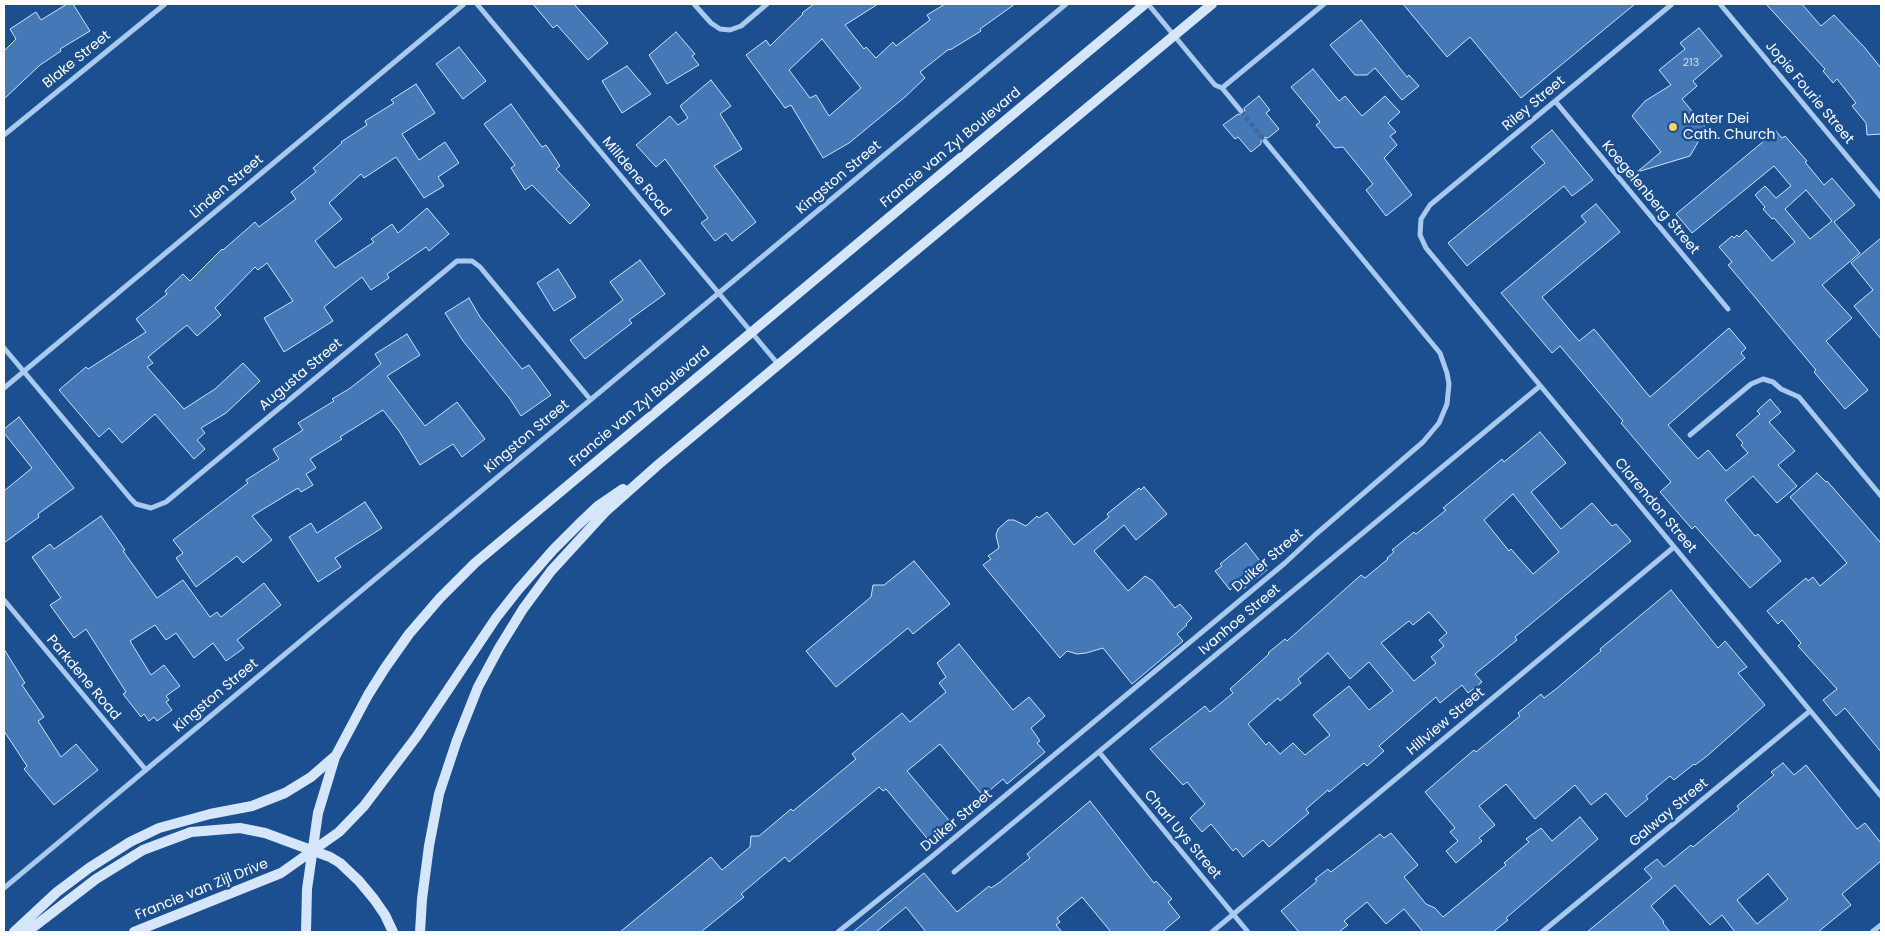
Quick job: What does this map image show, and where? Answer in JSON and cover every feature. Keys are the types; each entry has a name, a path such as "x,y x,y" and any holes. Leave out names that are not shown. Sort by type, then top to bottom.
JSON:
{"main road":[{"name":"Francie van Zyl Boulevard","path":"306,932 307,889 318,813 334,757 385,668 409,634 457,580 1147,4"},
{"path":"420,932 424,872 439,794 457,740 478,687 518,617 550,571 605,512 659,464 1212,4"},
{"name":"Francie van Zijl Drive","path":"134,932 281,873 339,832 364,806 417,736 496,618 553,550 598,506 659,464"},
{"path":"14,932 57,892 89,868 130,842 159,828 210,814 252,806 285,793 310,777 334,757"},
{"path":"27,932 96,879 143,850 191,832 240,828 266,833 330,857 359,881 385,914 393,932"}],"street":[{"name":"Blake Street","path":"4,135 165,4"},
{"name":"Linden Street","path":"4,388 464,4"},
{"name":"Milldene Road","path":"477,4 779,365"},
{"path":"694,4 711,23 720,29 730,30 740,26 767,4"},
{"name":"Kingston Street","path":"4,888 1066,4"},
{"path":"1147,4 1215,84 1222,88 1241,111"},
{"path":"1222,88 1324,4"},
{"name":"Riley Street","path":"1419,228 1424,212 1430,205 1672,4"},
{"name":"Jopie Fourie Street","path":"1720,4 1881,197"},
{"name":"Koegelenberg Street","path":"1555,101 1728,309"},
{"name":"Duiker Street","path":"838,932 1285,563 1424,442 1439,423 1447,404 1449,384 1440,353 1265,140"},
{"name":"Clarendon Street","path":"1419,228 1426,248 1810,711 1879,788 1881,796"},
{"name":"Augusta Street","path":"24,372 131,499 143,508 159,507 452,264 457,261 467,260 480,267 590,399"},
{"path":"4,348 24,372"},
{"path":"1690,435 1751,384 1763,379 1773,382 1781,389 1799,397 1881,496"},
{"name":"Ivanhoe Street","path":"954,872 1540,386"},
{"name":"Hillview Street","path":"1212,932 1674,547"},
{"name":"Parkdene Road","path":"4,600 146,770"},
{"name":"Galway Street","path":"1542,932 1810,711"},
{"name":"Charl Uys Street","path":"1099,752 1248,932"},
{"path":"1872,932 1881,924"}],"building":[{"path":"67,4 73,4 90,31 60,49 61,51 40,65 4,99 4,51 16,39 10,29 36,12 41,20"},
{"path":"533,4 574,4 608,43 588,60 557,25 553,28"},
{"path":"814,4 878,4 845,25 864,49 866,47 876,58 893,42 896,46 930,20 927,15 945,4 1015,4 980,29 981,31 949,49 920,72 925,78 905,97 849,143 823,158 791,105 785,108 746,55 766,40 770,46 802,13","holes":["822,39 861,88 829,116 816,95 810,98 789,70"]},
{"path":"1403,4 1635,4 1521,98 1470,37 1447,57"},
{"path":"1766,4 1802,4 1821,26 1834,15 1865,48 1881,68 1881,134 1867,135 1866,123 1852,106 1856,103 1837,79 1833,83 1823,71 1825,69"},
{"path":"1361,20 1407,77 1409,75 1419,86 1402,100 1375,68 1367,75 1355,75 1330,45"},
{"path":"1699,28 1722,56 1693,81 1697,86 1682,99 1706,128 1690,156 1637,172 1661,152 1632,116 1645,101 1671,85 1659,70 1685,49 1680,43"},
{"path":"676,32 695,54 692,56 699,65 667,84 649,55"},
{"path":"459,47 486,81 463,99 436,64"},
{"path":"627,66 651,94 622,113 602,81"},
{"path":"1313,69 1339,101 1345,96 1362,116 1385,96 1400,112 1388,123 1396,132 1390,136 1397,145 1384,158 1412,195 1386,216 1366,190 1373,184 1343,147 1335,148 1316,125 1320,122 1291,87"},
{"path":"711,80 731,106 720,114 742,149 714,166 756,222 732,241 726,233 715,241 701,223 708,218 665,159 656,167 636,145 670,116 678,125 688,118 680,106"},
{"path":"416,84 435,113 402,134 419,160 445,142 459,163 438,177 444,186 424,198 396,157 364,178 361,174 329,203 342,219 315,241 335,268 374,242 371,239 392,224 398,233 427,208 449,234 429,251 426,247 387,274 389,278 371,290 362,277 324,307 333,321 284,352 264,318 293,301 267,263 258,270 255,267 215,308 221,315 197,336 187,325 148,357 153,363 147,367 184,409 215,389 243,363 260,381 226,413 201,428 205,433 197,440 205,449 194,459 155,414 122,443 109,428 99,437 59,390 86,367 88,369 146,332 136,319 167,294 165,291 183,274 190,281 222,249 255,222 259,227 296,199 291,192 316,172 313,168 341,142 367,125 365,121 394,103 391,100"},
{"path":"1259,96 1270,110 1266,113 1279,129 1268,138 1263,137 1261,144 1251,152 1238,137 1235,139 1223,125 1238,114 1243,115 1245,112 1244,108"},
{"path":"511,104 542,147 546,145 560,166 556,169 590,205 570,224 532,185 525,190 511,168 515,165 484,124"},
{"path":"1552,130 1593,180 1572,196 1564,186 1467,266 1448,243 1545,163 1531,147"},
{"path":"1776,131 1782,138 1785,136 1807,161 1805,162 1824,185 1832,178 1855,205 1834,222 1860,253 1822,285 1852,318 1826,341 1868,390 1845,409 1814,372 1816,370 1728,265 1732,262 1719,247 1732,236 1734,238 1737,235 1739,237 1746,230 1772,261 1795,242 1774,218 1772,219 1763,209 1765,207 1755,195 1765,186 1776,198 1791,186 1774,166 1692,233 1676,214","holes":["1806,190 1832,221 1810,239 1785,209"]},
{"path":"1596,204 1620,232 1542,297 1579,341 1594,329 1650,397 1729,328 1746,348 1741,353 1745,358 1668,425 1698,459 1708,450 1726,471 1748,453 1736,435 1760,414 1757,411 1770,399 1781,412 1769,422 1795,451 1778,465 1797,486 1777,503 1753,476 1725,500 1755,536 1758,534 1781,561 1750,588 1695,526 1692,529 1660,492 1671,482 1560,346 1552,353 1501,293 1586,222 1581,216"},
{"path":"1881,238 1881,339 1854,306 1873,290 1851,263"},
{"path":"640,260 665,294 629,320 632,323 585,359 570,340 623,300 610,282"},
{"path":"558,269 576,297 554,311 537,283"},
{"path":"469,298 480,317 522,369 529,365 551,395 521,416 510,399 463,341 445,313"},
{"path":"407,334 420,355 387,376 425,426 457,402 485,439 462,457 453,444 420,465 399,431 383,410 340,437 342,439 310,459 316,468 306,474 313,485 301,492 298,488 252,516 272,540 243,563 237,556 196,587 176,558 183,553 173,540 248,483 246,480 279,459 273,449 303,430 298,423 334,401 332,399 349,389 381,364 375,354"},
{"path":"19,417 74,488 38,514 39,517 4,543 4,491 32,468 4,433 4,429"},
{"path":"1540,432 1566,463 1531,492 1561,529 1592,503 1612,526 1616,524 1631,541 1515,637 1517,640 1475,674 1482,682 1468,693 1462,685 1440,703 1436,697 1379,746 1384,751 1367,766 1364,763 1329,792 1328,790 1306,809 1309,813 1269,847 1263,840 1243,857 1236,848 1233,851 1211,824 1202,832 1190,818 1205,804 1187,782 1183,785 1150,749 1205,706 1210,712 1233,693 1230,689 1268,653 1285,639 1287,641 1361,575 1365,578 1388,559 1394,552 1392,550 1446,510 1443,508 1502,459 1504,462","holes":["1513,494 1559,552 1533,574 1511,549 1509,551 1484,520","1429,612 1447,633 1439,640 1444,646 1431,657 1436,663 1414,681 1381,643 1409,621 1413,625","1328,653 1350,679 1369,662 1393,691 1369,710 1349,686 1313,715 1330,735 1305,755 1293,743 1280,754 1269,742 1266,745 1248,724 1278,698 1280,701 1301,683 1298,679"]},
{"path":"1817,473 1827,481 1881,543 1881,752 1845,708 1836,716 1823,700 1837,689 1798,646 1801,643 1782,620 1778,624 1767,611 1806,578 1808,581 1813,577 1820,586 1847,563 1790,497"},
{"path":"1144,487 1167,514 1136,540 1124,525 1094,551 1128,591 1145,576 1153,581 1175,608 1180,604 1192,618 1177,634 1183,641 1132,684 1103,648 1077,654 1067,651 1060,658 983,565 991,559 988,556 999,548 996,535 998,529 1008,520 1014,520 1026,526 1037,516 1039,518 1047,512 1074,545 1109,517 1107,514 1139,488 1141,490"},
{"path":"365,502 382,528 335,558 341,567 318,582 289,537 311,523 317,533"},
{"path":"101,516 125,550 123,551 157,598 183,580 210,617 217,612 221,617 264,583 281,605 237,640 244,648 226,661 213,643 194,658 176,633 166,640 155,625 130,641 151,675 164,665 180,686 166,696 169,700 166,702 172,710 157,721 154,717 149,721 144,714 141,717 123,694 126,692 86,629 74,638 50,605 61,598 32,557 50,544 54,549"},
{"path":"1246,543 1267,570 1242,590 1237,584 1230,590 1215,571 1222,566 1220,564"},
{"path":"914,561 950,604 913,634 908,628 836,687 806,651 871,597 873,585 884,585"},
{"path":"1671,590 1718,648 1725,641 1747,667 1738,673 1765,705 1695,765 1674,780 1670,776 1646,796 1648,799 1626,817 1606,793 1591,805 1575,785 1535,819 1506,784 1479,806 1495,825 1479,838 1482,841 1456,863 1446,851 1458,841 1450,832 1455,828 1425,792 1474,750 1476,752 1520,716 1518,713 1541,694 1544,698 1556,689 1601,651 1600,649"},
{"path":"959,644 1013,710 1029,697 1045,716 1031,728 1040,741 1037,743 1045,752 1007,784 1003,779 983,796 940,744 907,771 953,825 931,843 886,789 883,791 879,787 789,862 785,857 741,894 744,897 701,932 620,932 711,857 722,870 750,847 751,836 759,836 791,809 793,811 856,759 852,754 902,713 910,722 946,692 939,683 946,677 937,663"},
{"path":"4,649 25,683 22,685 44,717 38,721 61,757 76,744 98,770 54,805 24,769 27,766 4,731"},
{"path":"1783,763 1794,775 1806,765 1857,829 1865,823 1881,843 1881,861 1842,894 1851,905 1818,932 1735,932 1722,915 1710,925 1675,885 1651,906 1670,932 1587,932 1652,878 1644,869 1657,859 1664,867 1691,845 1693,847 1739,809 1737,806 1774,775 1771,772","holes":["1768,874 1788,899 1757,924 1737,900"]},
{"path":"1090,801 1154,883 1156,881 1172,899 1168,902 1180,917 1162,932 1111,932 1082,897 1057,918 1060,922 1056,925 1062,932 926,932 906,907 876,932 853,932 924,873 957,912 989,886 991,888 1000,882 1030,858 1027,854"},
{"path":"1580,817 1598,839 1506,918 1508,920 1493,932 1423,932 1404,909 1386,924 1367,902 1344,921 1348,925 1339,932 1299,932 1281,911 1315,883 1317,880 1315,879 1328,869 1331,872 1380,834 1384,838 1391,833 1418,865 1404,877 1426,904 1435,908 1443,917 1506,865 1504,863 1529,842 1526,839 1541,828 1552,841"}],"tunnel":[{"path":"1241,111 1265,141"}],"place":[{"name":"Mater Dei Cath. Church","path":"1673,127"}]}
